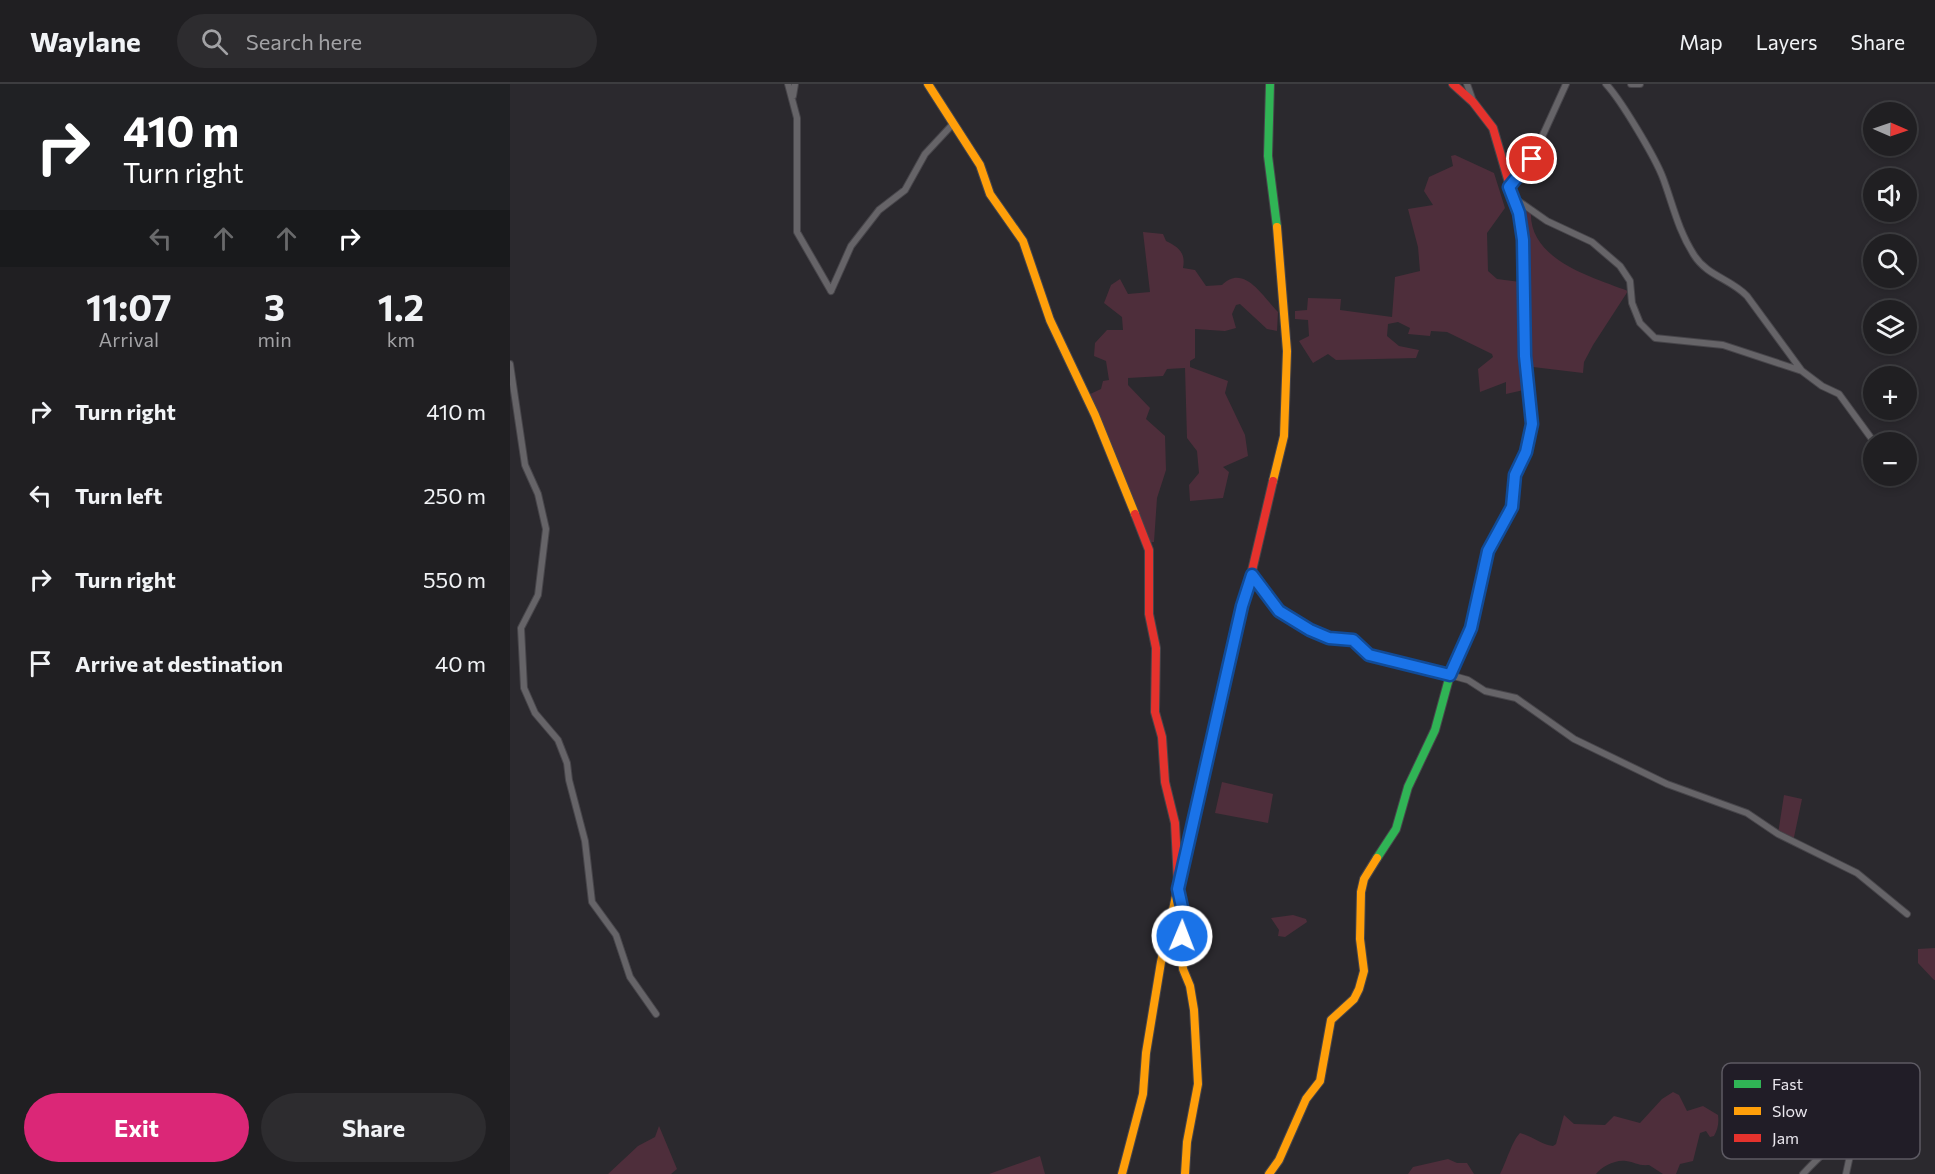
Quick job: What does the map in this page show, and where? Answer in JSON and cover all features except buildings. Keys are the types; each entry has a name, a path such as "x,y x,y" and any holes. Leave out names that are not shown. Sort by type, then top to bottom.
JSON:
{"street":[{"path":"788,84 793,97"},
{"path":"795,84 793,97 799,155 797,232 831,291 851,246 879,210 905,190 925,154 952,125"},
{"path":"928,84 952,125 972,151 990,194 1023,241 1050,320 1095,415 1149,550 1149,614 1156,648 1155,712 1162,737 1165,782 1175,823 1178,889 1185,921 1181,945 1183,969 1190,986 1194,1010 1193,1030 1198,1084 1187,1142 1185,1174"},
{"path":"1122,1174 1143,1094 1146,1053 1161,962 1242,606 1252,575 1284,436 1286,402 1283,284 1268,156 1270,84"},
{"path":"1269,1174 1279,1160 1306,1099 1320,1081 1331,1020 1354,999 1359,989 1364,971 1360,939 1361,892 1364,879 1396,829 1408,787 1423,759 1439,718 1450,675 1471,628 1486,557 1512,507 1515,475 1526,452 1532,424 1525,356 1523,240 1493,128 1473,102 1453,84"},
{"path":"1467,84 1473,102"},
{"path":"1509,187 1532,159 1566,84"},
{"path":"1606,84 1656,161 1677,225 1695,257 1712,274 1741,290 1747,296 1802,371 1822,387 1839,394 1867,432"},
{"path":"1631,84 1640,84"},
{"path":"1513,197 1547,221 1592,242 1616,262 1630,281 1632,303 1640,323 1655,338 1723,345 1802,371"},
{"path":"510,364 525,465 538,494 546,529 538,595 521,628 524,688 535,713 558,740 567,763 568,780 585,841 591,902 616,935 630,977 656,1014"},
{"path":"1252,575 1279,611 1310,630 1329,638 1353,640 1369,655 1468,680 1485,691 1516,698 1574,739 1667,784 1747,813 1778,834 1857,873 1907,914"},
{"path":"1803,1174 1816,1159"},
{"path":"1846,1174 1849,1159"}],"shaded area":[{"path":"1455,155 1494,173 1505,208 1487,233 1488,271 1497,279 1520,282 1520,233 1516,214 1526,208 1531,211 1533,228 1540,242 1551,254 1581,272 1628,291 1593,345 1584,362 1583,373 1533,367 1533,388 1506,394 1506,382 1480,392 1478,369 1493,357 1492,354 1447,332 1431,331 1430,336 1408,334 1410,328 1398,322 1388,324 1387,336 1399,346 1419,350 1416,358 1336,360 1328,354 1313,363 1299,341 1309,336 1308,320 1295,319 1295,311 1307,310 1308,298 1341,299 1340,310 1392,317 1395,277 1420,271 1418,247 1408,209 1433,205 1424,191 1429,177 1453,166 1451,156"},
{"path":"1143,232 1163,234 1166,241 1182,254 1183,268 1195,270 1206,286 1222,285 1230,279 1245,280 1253,285 1278,312 1277,331 1267,329 1240,304 1236,305 1232,314 1236,328 1225,331 1195,329 1195,358 1190,361 1190,367 1228,381 1225,393 1245,435 1248,456 1223,467 1229,472 1223,498 1190,501 1189,485 1199,473 1197,451 1187,438 1185,368 1167,369 1163,376 1128,378 1128,385 1150,408 1146,419 1165,436 1166,470 1157,498 1154,542 1145,543 1086,396 1101,389 1103,381 1109,380 1106,361 1094,356 1095,343 1107,330 1123,330 1122,317 1104,303 1111,285 1120,279 1128,294 1150,292"},
{"path":"1222,782 1273,794 1268,823 1215,813"},
{"path":"1784,795 1802,799 1793,842 1778,834"},
{"path":"1293,915 1306,919 1307,922 1285,937 1278,936 1279,930 1271,918"},
{"path":"1935,948 1934,980 1918,963 1918,949"},
{"path":"1673,1092 1679,1095 1687,1111 1703,1106 1718,1115 1714,1136 1710,1137 1706,1131 1700,1133 1693,1161 1680,1164 1676,1174 1663,1174 1649,1165 1618,1161 1609,1164 1596,1174 1500,1174 1514,1141 1520,1133 1553,1146 1556,1144 1564,1115 1574,1124 1605,1125 1614,1116 1640,1123 1662,1099"},
{"path":"659,1126 677,1169 671,1174 608,1174 638,1146 655,1137"},
{"path":"1040,1156 1045,1174 989,1174"},
{"path":"1448,1159 1457,1163 1467,1163 1474,1174 1408,1174 1413,1167"}],"traffic: fast":[{"path":"1270,84 1268,156 1277,227"},
{"path":"1377,858 1396,829 1408,787 1435,730 1450,675 1473,621 1484,563 1512,507 1515,475 1526,452 1532,424 1526,369"}],"traffic: slow":[{"path":"928,84 980,165 990,194 1023,241 1050,320 1095,415 1135,514"},
{"path":"1273,481 1284,436 1287,351 1277,227"},
{"path":"1269,1174 1279,1160 1306,1099 1320,1081 1331,1020 1354,999 1359,989 1364,971 1360,939 1361,892 1364,879 1377,858"},
{"path":"1178,882 1185,921 1181,945 1183,969 1190,986 1194,1010 1198,1084 1187,1142 1185,1174"},
{"path":"1122,1174 1143,1094 1146,1053 1161,962 1177,892"}],"traffic: jam":[{"path":"1453,84 1473,102 1493,128 1522,227 1526,369"},
{"path":"1181,874 1273,481"},
{"path":"1135,514 1149,550 1149,614 1156,648 1155,712 1162,737 1165,782 1175,823 1178,882"}],"route":[{"path":"1182,936 1185,921 1178,889 1242,606 1252,575 1267,597 1288,619 1329,638 1353,640 1369,655 1450,675 1458,662 1473,621 1488,551 1512,507 1515,475 1529,444 1532,424 1531,390 1525,356 1526,321 1522,227 1509,187 1532,159"}]}
